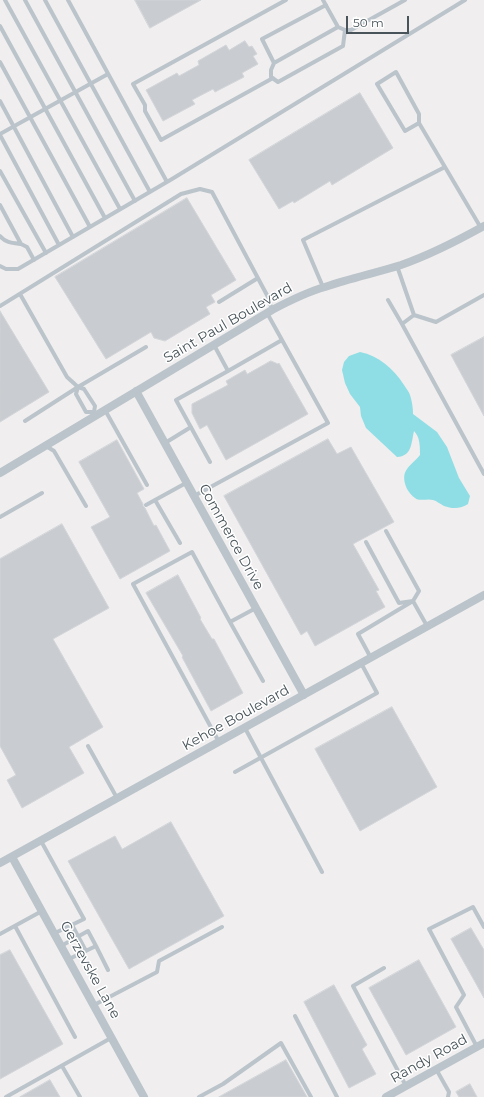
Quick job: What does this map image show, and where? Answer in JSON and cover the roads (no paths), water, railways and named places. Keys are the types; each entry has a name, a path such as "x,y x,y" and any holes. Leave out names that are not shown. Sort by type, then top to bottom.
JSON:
{"street":[{"name":"Saint Paul Boulevard","path":"0,474 46,446 95,413 104,410 136,392 270,311 323,287 397,266 443,248 482,227"},
{"name":"Commerce Drive","path":"136,392 304,694"},
{"name":"Kehoe Boulevard","path":"0,863 484,595"},
{"name":"Gerzevske Lane","path":"12,857 144,1097"},
{"name":"Randy Road","path":"386,1097 481,1045"}],"lane":[{"path":"5,0 120,209"},
{"path":"25,0 135,201"},
{"path":"45,0 150,192"},
{"path":"68,0 167,182"},
{"path":"273,78 161,140 145,111 145,105 134,84 286,0"},
{"path":"323,0 338,27 345,30 352,30 405,0"},
{"path":"0,266 6,269 18,269 34,260 167,182 460,1 465,0"},
{"path":"274,62 262,39 326,5"},
{"path":"0,26 105,218"},
{"path":"338,27 274,62 271,70 271,77 278,82 343,46 345,30"},
{"path":"0,62 90,227"},
{"path":"419,123 405,131 377,84 396,72 419,114 419,123 482,227"},
{"path":"59,245 0,134 108,74"},
{"path":"0,101 73,237"},
{"path":"323,287 303,240 445,167"},
{"path":"0,171 46,253"},
{"path":"0,306 181,194 200,189 212,192 268,297 270,311 282,340 328,422 194,496"},
{"path":"0,206 21,244"},
{"path":"0,236 4,241 21,244 27,247 34,260"},
{"path":"397,266 414,315"},
{"path":"219,302 258,278"},
{"path":"20,294 67,377 78,387 84,389 95,406 95,413 86,412 76,394 78,387"},
{"path":"414,315 436,322 484,295"},
{"path":"388,300 484,474"},
{"path":"402,324 414,315"},
{"path":"210,462 176,400 282,340"},
{"path":"214,344 228,371"},
{"path":"25,421 78,387 146,347"},
{"path":"104,410 147,485"},
{"path":"164,443 191,427"},
{"path":"46,446 54,451 86,506"},
{"path":"146,505 186,483"},
{"path":"0,517 42,493"},
{"path":"155,500 180,543"},
{"path":"371,658 358,634 413,600 420,591 386,531"},
{"path":"366,542 399,603 413,600"},
{"path":"219,742 133,584 192,552 263,681"},
{"path":"413,600 427,626"},
{"path":"230,622 256,608"},
{"path":"235,772 377,693 361,663"},
{"path":"245,728 322,872"},
{"path":"88,746 118,798"},
{"path":"41,841 84,919 55,933"},
{"path":"481,1045 456,1007 464,995 429,930 472,907 484,927"},
{"path":"0,934 42,911"},
{"path":"72,925 86,951"},
{"path":"15,926 75,1037"},
{"path":"94,1006 157,972 159,961 222,927"},
{"path":"61,946 88,931 108,970"},
{"path":"69,960 96,946"},
{"path":"384,968 353,986 406,1086"},
{"path":"296,1016 337,1097"},
{"path":"6,1097 112,1038"},
{"path":"199,1097 223,1084 281,1043 311,1097"},
{"path":"62,1066 80,1097"},
{"path":"436,1069 449,1092 448,1097"}],"water":[{"path":"360,352 373,356 385,364 400,379 410,395 413,414 437,432 447,447 459,478 470,496 468,504 459,508 447,507 433,500 417,499 407,489 404,477 409,466 420,455 419,439 414,431 408,452 397,457 366,428 361,416 360,407 350,394 345,383 342,370 344,362 349,356"}]}
